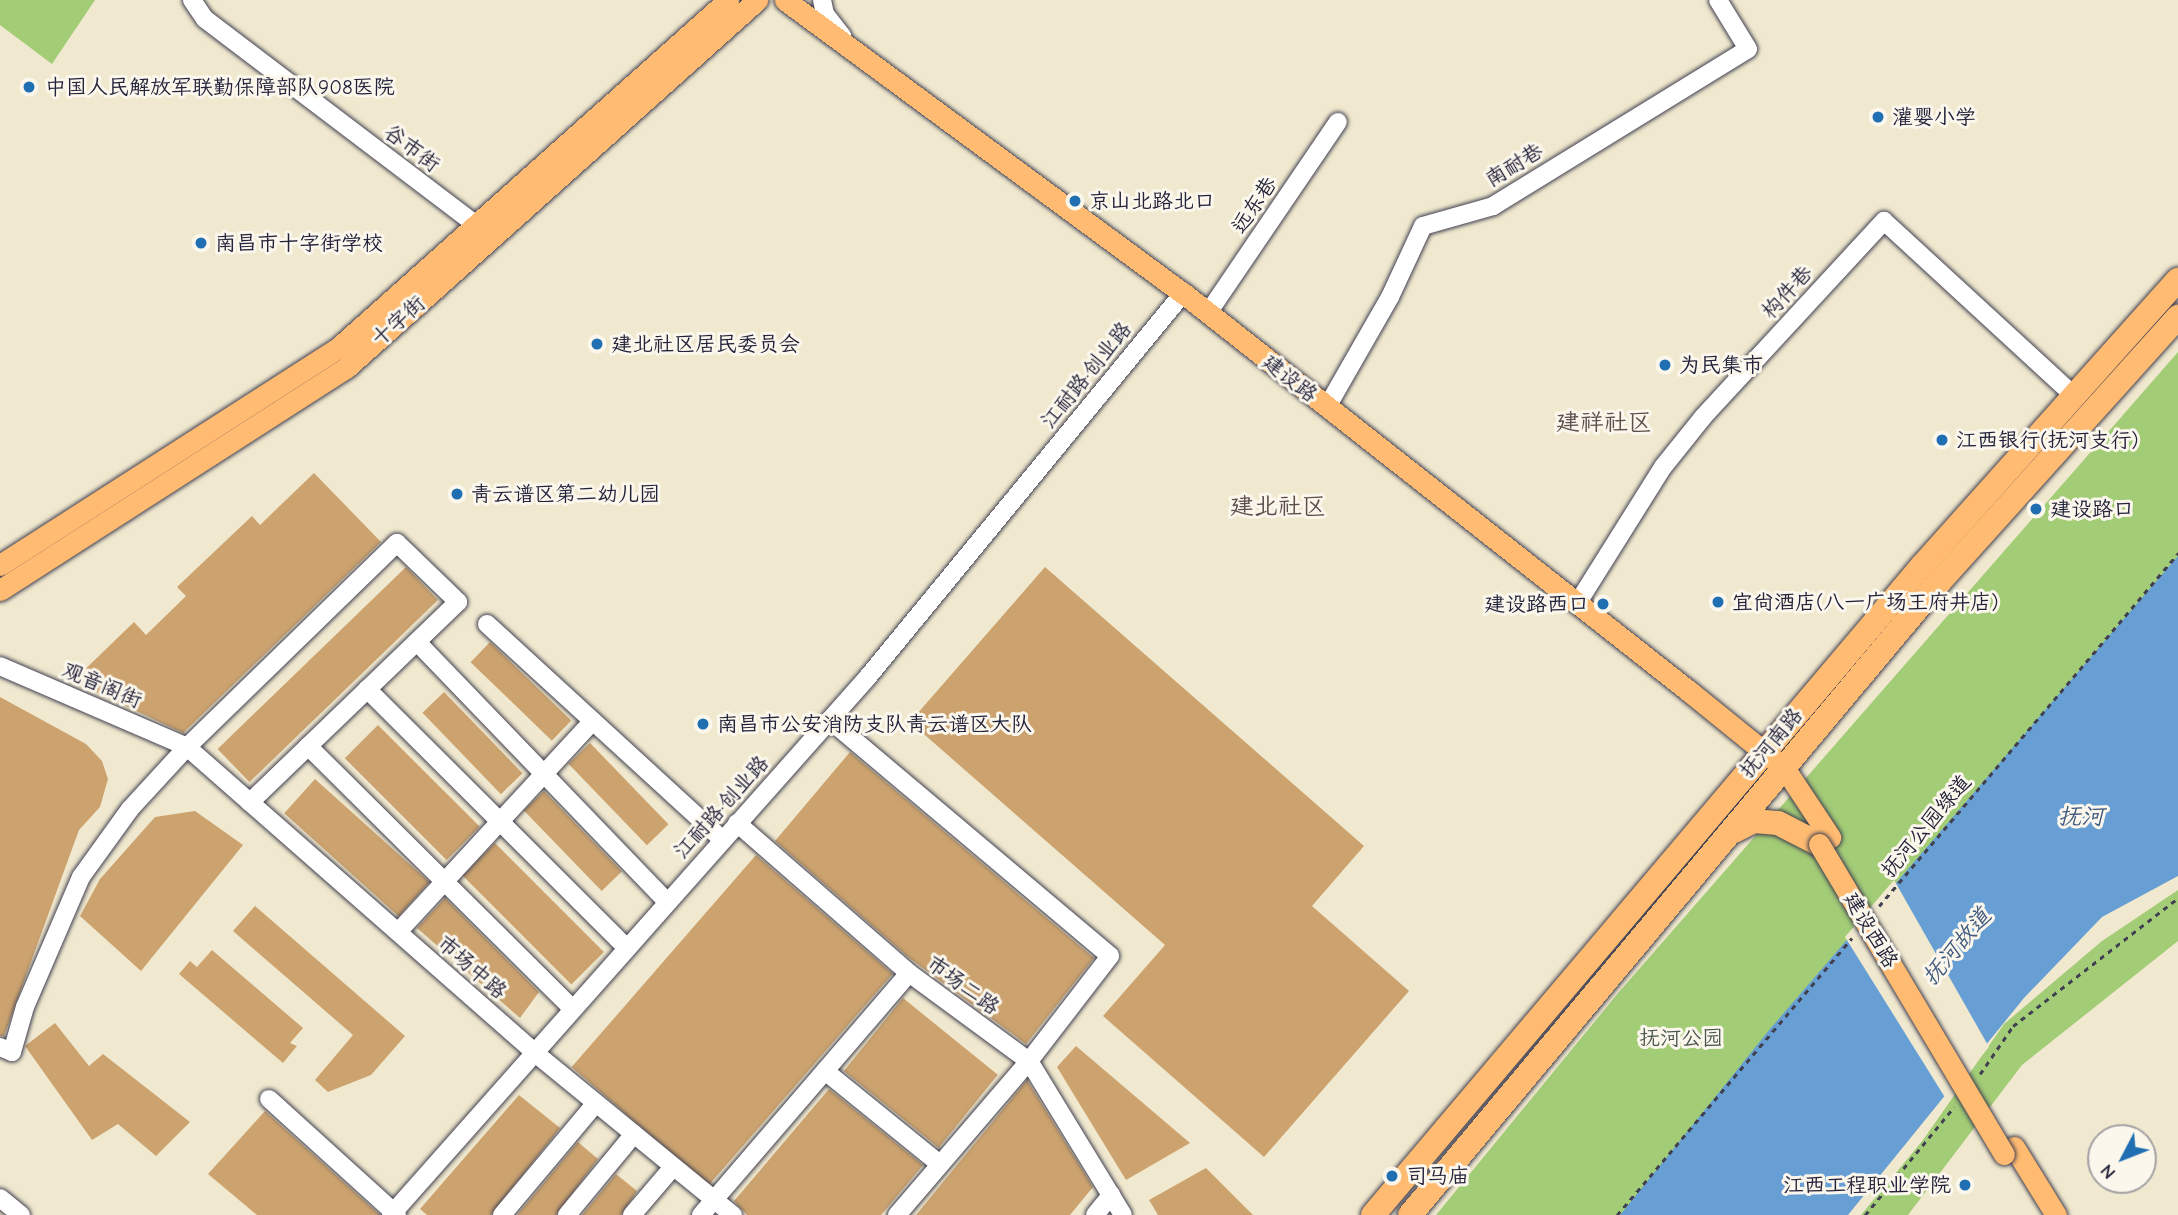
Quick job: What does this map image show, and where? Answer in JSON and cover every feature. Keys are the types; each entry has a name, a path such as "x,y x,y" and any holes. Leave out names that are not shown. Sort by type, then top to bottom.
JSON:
{"highway":[{"name":"抚河南路","path":"1373,1215 1760,756 2073,394 2178,280"},
{"name":"抚河南路","path":"1410,1215 1942,579 2178,317"},
{"path":"1731,834 1754,821 1778,823 1825,841"}],"main road":[{"name":"十字街","path":"0,565 338,348 728,0"},
{"name":"十字街","path":"0,590 346,368 757,0"},
{"name":"建设路","path":"785,0 1183,293 1577,604 1760,756"},
{"name":"建设西路","path":"1760,756 1780,775 1825,841 2009,1150 2042,1215"},
{"name":"建设西路","path":"2009,1150 2056,1215"}],"street":[{"name":"谷市街","path":"192,0 205,19 476,225"},
{"path":"822,0 825,14 852,50"},
{"name":"南耐巷","path":"1327,407 1390,297 1423,226 1493,206 1748,49 1718,0"},
{"name":"远东巷","path":"1208,313 1338,122"},
{"name":"构件巷","path":"1577,604 1663,467 1703,417 1884,221 2073,394"},
{"name":"江耐路·创业路","path":"394,1214 830,720 1183,293"},
{"path":"0,1047 12,1052 25,1007 81,877 130,808 187,747 397,543 458,602 250,802"},
{"path":"487,624 723,840"},
{"path":"417,642 667,902"},
{"path":"0,685 7,669"},
{"name":"观音阁街","path":"7,669 187,747"},
{"path":"367,689 627,948"},
{"path":"830,720 1110,956 1029,1061 897,1215"},
{"path":"398,932 593,721"},
{"path":"308,746 573,1009"},
{"name":"市场中路","path":"187,747 535,1053 733,1215"},
{"name":"市场二路","path":"737,823 909,973 1029,1061 1123,1215"},
{"path":"701,1215 909,973"},
{"path":"825,1070 940,1164"},
{"path":"269,1099 394,1214"},
{"path":"502,1215 596,1103"},
{"path":"567,1215 634,1134"},
{"path":"632,1215 673,1167"},
{"path":"1095,1215 1111,1195"},
{"path":"0,1198 21,1215"}],"path":[{"name":"抚河公园绿道","path":"1870,916 2178,553"},
{"path":"1978,1077 2004,1045 2013,1026 2178,898"},
{"path":"1617,1215 1852,937"},
{"path":"1865,1215 1961,1098"}],"green space":[{"path":"0,0 95,0 52,64 0,25"},
{"name":"抚河公园","path":"2178,352 2178,561 1632,1215 1436,1215 1619,992"},
{"path":"2178,890 2178,941 2022,1065 1908,1215 1861,1215 1923,1140 2004,1024 2102,941"}],"water":[{"name":"抚河","path":"2178,556 2178,876 2102,917 2024,998 1848,1215 1620,1215 1770,1029"}],"pier":[{"path":"1894,880 1989,1047 1946,1099 1845,937"}],"building":[{"path":"314,473 381,542 183,733 73,681 134,622 146,635 186,596 177,587 252,516 260,525"},
{"path":"406,567 438,600 249,782 218,749"},
{"path":"1045,567 1364,846 1312,906 1409,991 1264,1157 1103,1016 1165,945 910,722"},
{"path":"490,642 571,720 552,741 471,662"},
{"path":"444,692 522,773 501,794 422,713"},
{"path":"0,697 86,744 102,761 108,779 100,807 79,830 4,1036 0,1036"},
{"path":"378,725 480,827 447,860 345,758"},
{"path":"590,743 668,824 647,845 568,764"},
{"path":"850,752 1094,958 1026,1044 908,957 775,841"},
{"path":"315,779 429,882 399,916 284,813"},
{"path":"544,791 622,872 602,891 524,810"},
{"path":"195,811 243,845 141,971 80,916 100,879 155,817"},
{"path":"495,843 604,952 571,984 462,876"},
{"path":"756,855 893,974 708,1186 572,1067"},
{"path":"445,898 539,992 520,1018 417,928"},
{"path":"255,906 405,1036 371,1075 328,1092 315,1080 353,1035 233,931"},
{"path":"212,950 303,1028 290,1043 297,1046 283,1063 179,974 190,961 197,967"},
{"path":"903,998 998,1075 939,1148 844,1071"},
{"path":"55,1023 89,1066 103,1054 190,1122 156,1156 118,1124 92,1140 25,1046"},
{"path":"1076,1046 1190,1143 1126,1180 1057,1067"},
{"path":"1027,1080 1093,1187 1070,1215 916,1215"},
{"path":"829,1089 923,1165 881,1215 747,1215 734,1201"},
{"path":"519,1095 560,1128 491,1215 427,1215 420,1209"},
{"path":"265,1111 380,1215 257,1215 208,1174"},
{"path":"578,1142 598,1159 556,1215 517,1215"},
{"path":"1206,1168 1253,1215 1158,1215 1149,1200"},
{"path":"616,1174 637,1191 621,1215 582,1215"}],"place":[{"name":"中国人民解放军联勤保障部队908医院","path":"29,87"},
{"name":"灌婴小学","path":"1878,117"},
{"name":"京山北路北口","path":"1075,201"},
{"name":"南昌市十字街学校","path":"201,243"},
{"name":"建北社区居民委员会","path":"597,344"},
{"name":"为民集市","path":"1665,365"},
{"name":"江西银行(抚河支行)","path":"1942,440"},
{"name":"青云谱区第二幼儿园","path":"457,494"},
{"name":"建设路口","path":"2036,509"},
{"name":"宜尚酒店(八一广场王府井店)","path":"1718,602"},
{"name":"建设路西口","path":"1603,604"},
{"name":"南昌市公安消防支队青云谱区大队","path":"703,724"},
{"name":"司马庙","path":"1392,1176"},
{"name":"江西工程职业学院","path":"1965,1185"}],"district":[{"name":"建祥社区","path":"1604,423"},
{"name":"建北社区","path":"1278,507"}],"water label":[{"name":"抚河故道","path":"1957,947"}]}
